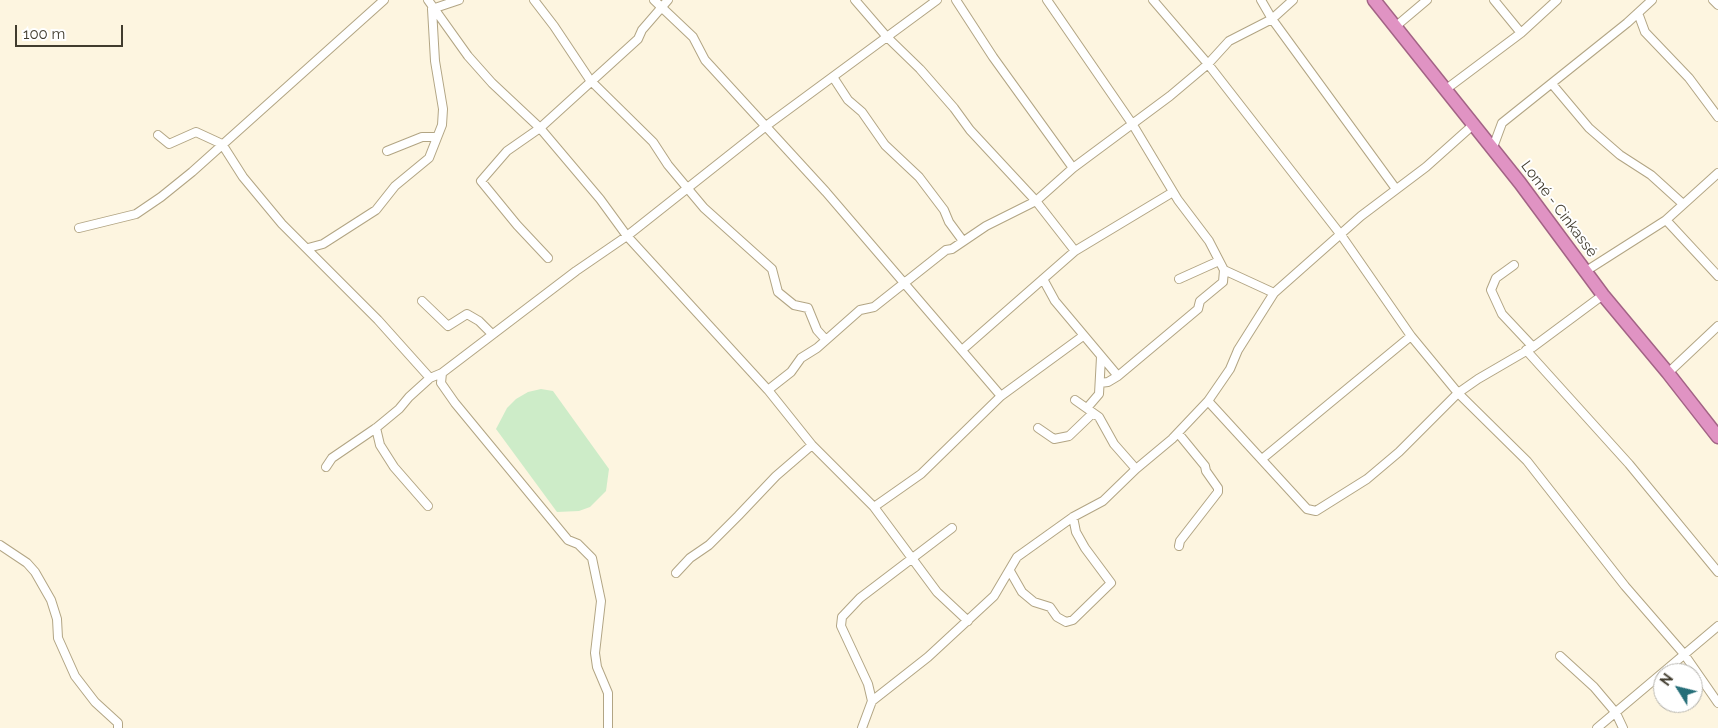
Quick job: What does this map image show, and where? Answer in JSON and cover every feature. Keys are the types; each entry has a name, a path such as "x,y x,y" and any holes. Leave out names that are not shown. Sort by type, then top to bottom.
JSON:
{"highway":[{"name":"Lomé - Cinkassé","path":"1374,0 1603,295 1718,437"}],"street":[{"path":"79,228 136,214 192,172 384,0"},
{"path":"428,0 432,9 492,83 540,128 600,199 627,236 768,390 812,445 874,507 936,592 968,621"},
{"path":"432,9 459,0"},
{"path":"534,0 590,80 654,142 668,165 704,208 772,269 778,292 794,305 808,308 817,330 826,340"},
{"path":"654,0 693,37 705,60 905,282 1001,396"},
{"path":"548,258 481,181 507,151 540,128 590,80 604,72 638,39 642,30 668,0"},
{"path":"855,0 887,37 920,69 954,108 970,130 1036,201 1075,251"},
{"path":"326,467 332,458 376,428 430,378 442,373 576,271 627,236 766,126 936,0"},
{"path":"956,0 993,57 1073,168"},
{"path":"1047,0 1133,125 1173,192 1208,241 1224,270 1223,282 1200,301 1198,309 1118,376 1108,382 1100,383"},
{"path":"1153,0 1208,64 1340,234 1411,336 1458,393 1527,461 1625,586 1684,654 1718,703"},
{"path":"1261,0 1272,19 1396,189"},
{"path":"768,390 791,372 801,358 826,340 860,310 874,307 946,250 952,249 986,226 1036,201 1073,168 1133,125 1208,64 1229,41 1272,19 1292,0"},
{"path":"1395,27 1427,0"},
{"path":"1494,0 1521,33"},
{"path":"1445,90 1521,33 1557,0"},
{"path":"1492,150 1502,123 1552,84 1652,0"},
{"path":"1713,0 1718,5"},
{"path":"308,248 323,244 376,210 395,186 429,158 442,125 443,109 435,61 432,9"},
{"path":"1638,13 1645,32 1689,78 1718,117"},
{"path":"833,76 848,100 862,112 884,145 919,177 964,241"},
{"path":"1552,84 1589,128 1620,155 1651,175 1683,204"},
{"path":"862,728 872,701 928,657 994,596 1017,557 1073,517 1104,501 1136,469 1178,433 1208,401 1230,370 1238,350 1274,293 1340,234 1426,167 1473,126"},
{"path":"158,136 169,144 196,132 222,144 243,177 282,224 308,248 430,378"},
{"path":"387,151 422,137 437,137"},
{"path":"1586,271 1666,220 1718,173"},
{"path":"962,350 1075,251 1173,192"},
{"path":"1666,220 1718,276"},
{"path":"1179,279 1200,272 1219,261"},
{"path":"1514,265 1496,278 1491,290 1502,314 1529,349 1629,464 1718,572"},
{"path":"1224,270 1274,293"},
{"path":"1044,279 1055,301 1100,357 1118,376"},
{"path":"1208,401 1307,509 1316,511 1367,479 1399,452 1458,393 1529,349 1603,295"},
{"path":"422,301 448,326 467,314 492,334"},
{"path":"1668,373 1718,326"},
{"path":"874,507 921,474 1001,396 1083,336"},
{"path":"1262,460 1411,336"},
{"path":"1038,428 1054,439 1069,436 1090,410 1099,394 1100,357"},
{"path":"442,373 441,383 455,404 568,540 578,544 592,558 602,601 595,653 597,667 608,693 608,728"},
{"path":"1075,400 1099,417 1114,444 1136,469"},
{"path":"376,428 380,445 394,467 428,506"},
{"path":"1178,433 1205,466 1206,471 1218,488 1218,492 1180,541 1179,546"},
{"path":"676,573 690,558 709,544 738,516 776,476 812,445"},
{"path":"1010,571 1022,592 1034,602 1050,607 1057,617 1066,622 1073,620 1111,583 1084,548 1076,532 1073,517"},
{"path":"872,701 868,684 841,626 842,617 860,598 952,528"},
{"path":"0,545 27,563 35,572 51,600 57,619 58,638 75,676 95,702 118,723 118,728"},
{"path":"1597,728 1718,626"},
{"path":"1560,656 1594,687 1616,713 1624,728"}],"green space":[{"path":"541,389 553,391 609,469 606,491 590,507 579,511 557,512 496,429 507,408 516,399 528,392"}]}
